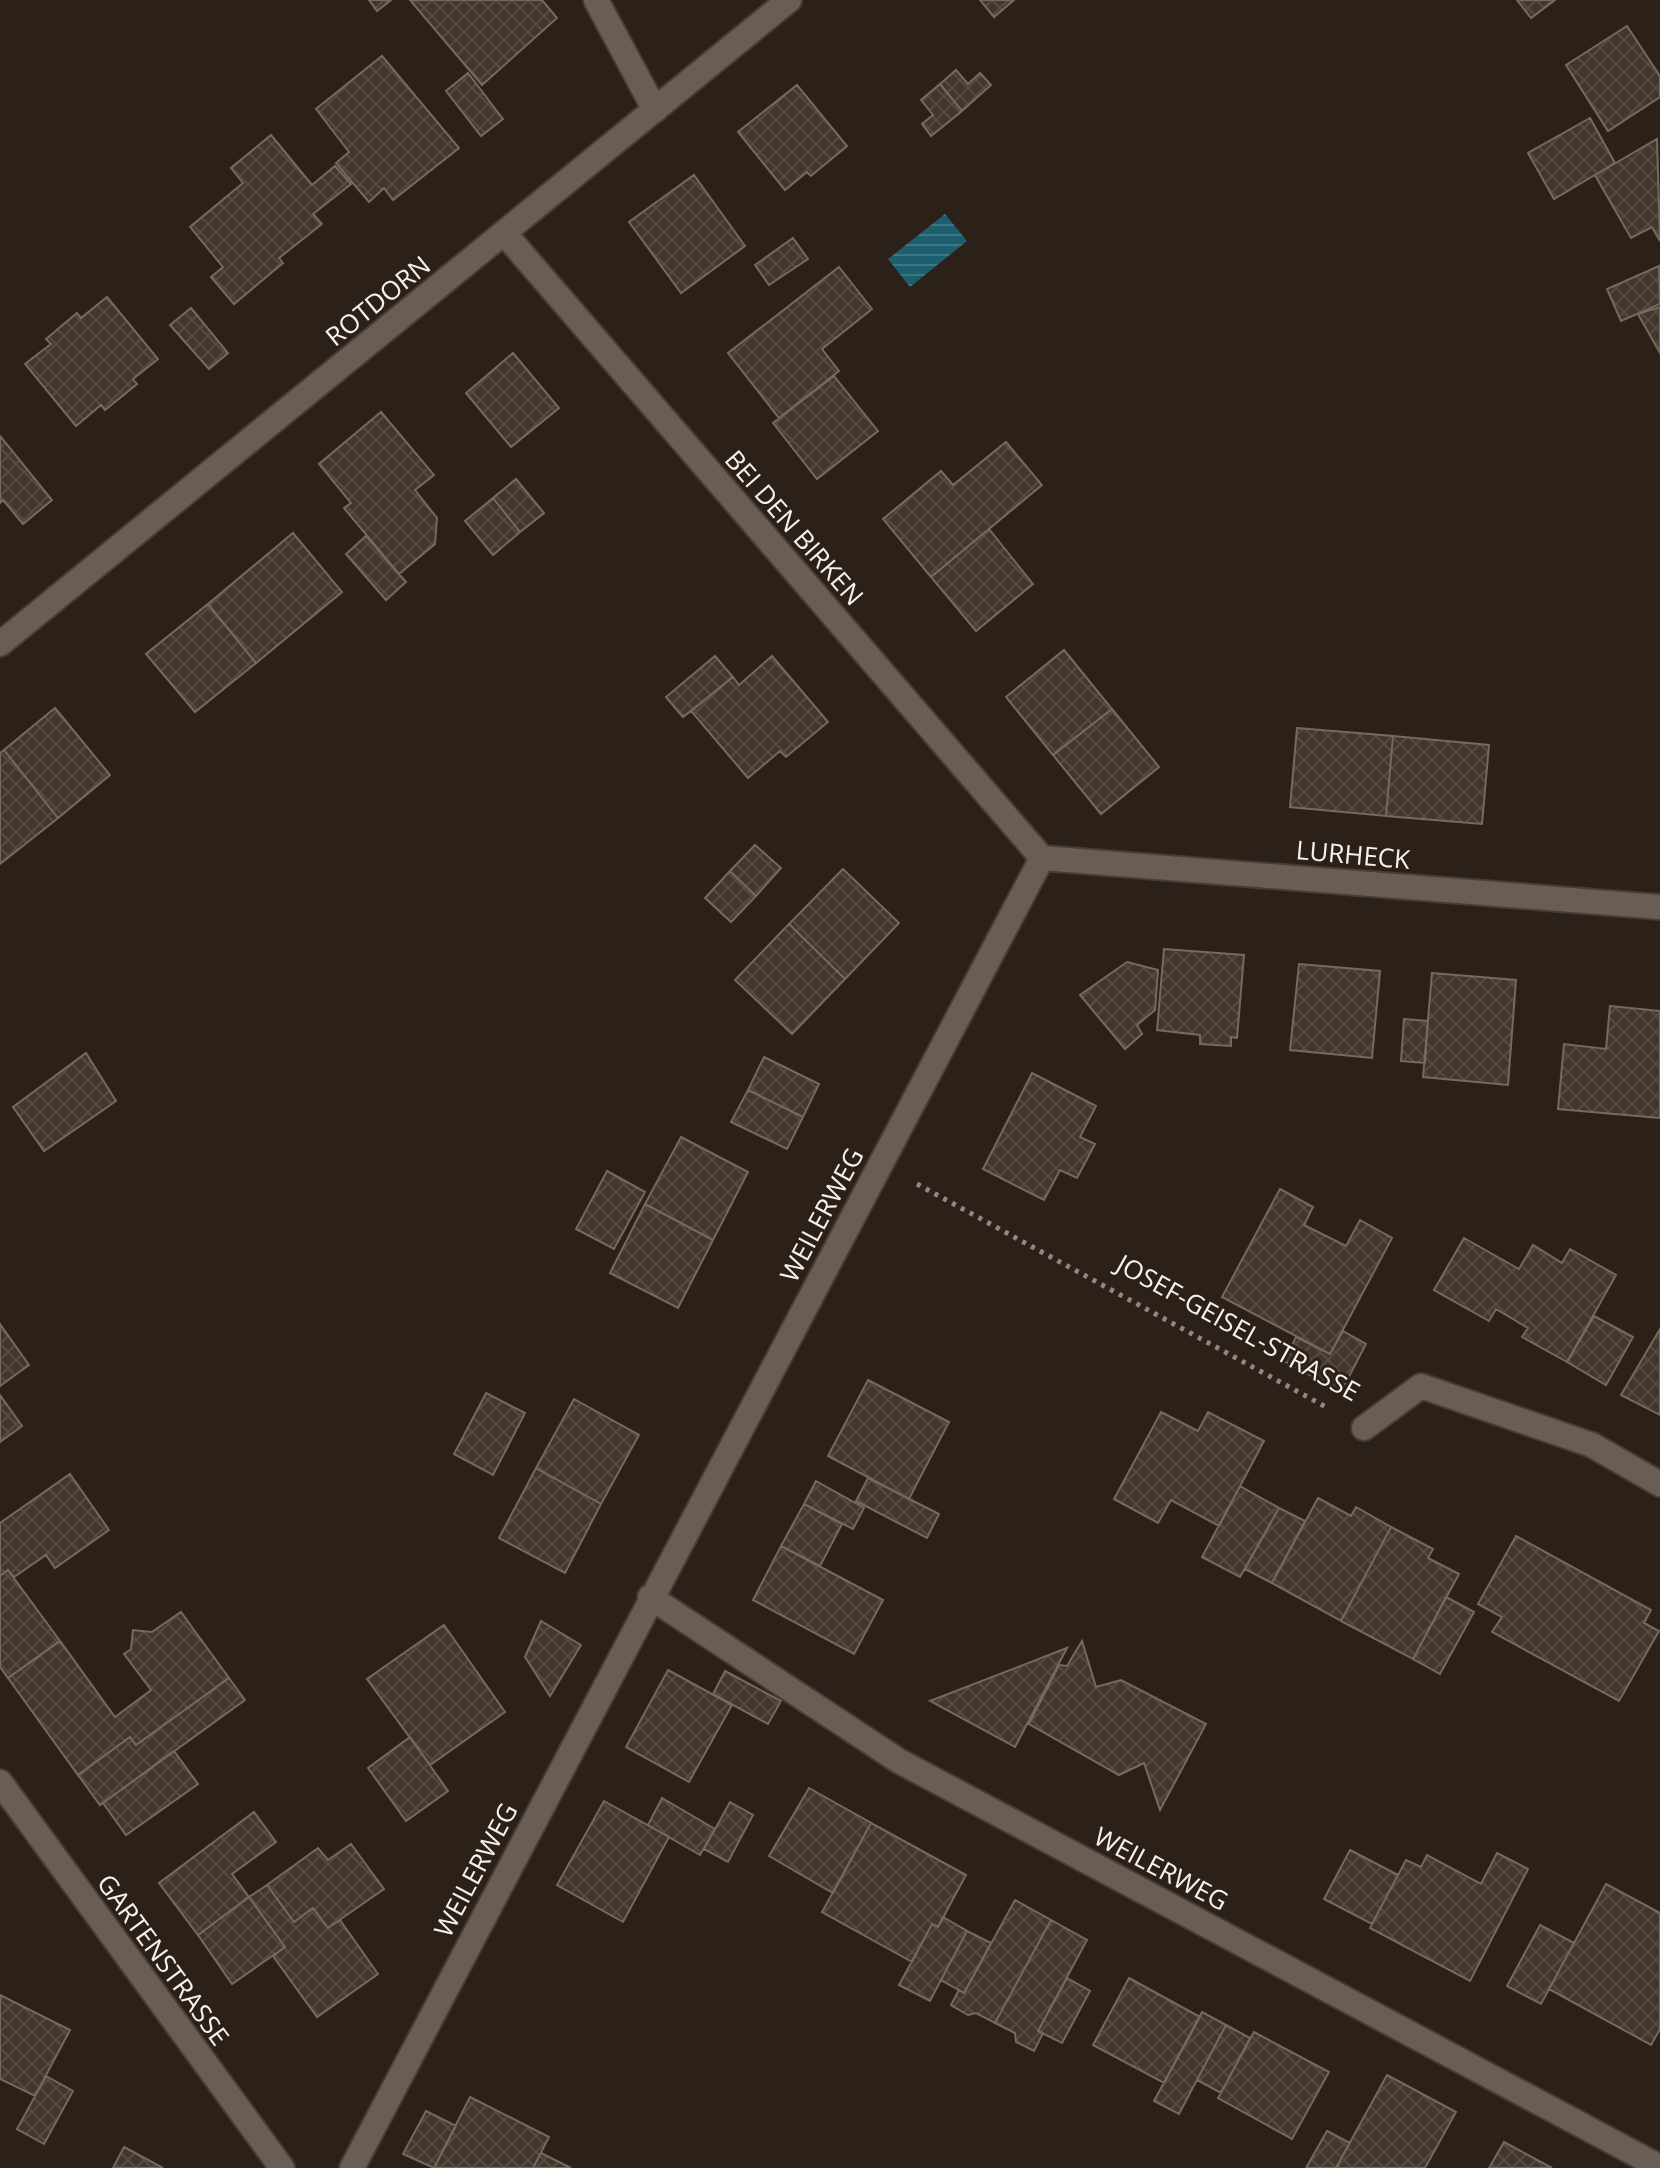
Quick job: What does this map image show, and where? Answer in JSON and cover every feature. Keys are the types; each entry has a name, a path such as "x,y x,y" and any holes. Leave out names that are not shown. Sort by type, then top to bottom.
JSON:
{"street":[{"path":"596,0 655,110"},
{"name":"ROTDORN","path":"0,644 789,0"},
{"name":"BEI DEN BIRKEN","path":"505,234 1042,858"},
{"name":"LURHECK","path":"1042,858 1660,907"},
{"name":"WEILERWEG","path":"352,2168 650,1597 1042,858"},
{"name":"JOSEF-GEISEL-STRASSE","path":"1364,1428 1421,1386 1592,1445 1660,1484"},
{"name":"WEILERWEG","path":"650,1597 899,1761 1660,2167"},
{"name":"GARTENSTRASSE","path":"0,1782 282,2168"}],"path":[{"name":"JOSEF-GEISEL-STRASSE","path":"881,1165 1364,1428"}],"water":[{"path":"945,214 967,241 910,287 888,259"}],"building":[{"path":"369,0 391,0 377,11"},
{"path":"410,0 542,0 557,18 482,85"},
{"path":"980,0 1014,0 994,17"},
{"path":"1517,0 1555,0 1531,18"},
{"path":"1627,26 1660,76 1660,97 1608,131 1566,65"},
{"path":"382,56 459,148 393,200 384,188 369,202 336,163 349,152 316,109"},
{"path":"956,70 968,84 980,73 991,85 962,111 940,84"},
{"path":"468,73 503,119 481,136 446,91"},
{"path":"940,84 962,111 931,136 922,124 933,115 921,100"},
{"path":"797,85 847,146 811,176 807,172 785,190 738,132"},
{"path":"1590,118 1615,163 1554,199 1528,153"},
{"path":"271,135 312,185 335,166 351,184 313,214 322,224 279,258 283,263 234,304 211,277 223,267 190,227 243,183 231,168"},
{"path":"1657,139 1660,241 1652,227 1631,238 1595,175"},
{"path":"694,175 745,246 681,293 629,222"},
{"path":"793,238 808,259 769,285 755,265"},
{"path":"1659,266 1660,304 1621,321 1607,289"},
{"path":"839,267 872,309 822,349 839,371 779,418 728,353"},
{"path":"107,297 158,359 133,379 137,384 105,410 101,405 76,426 25,364 51,344 46,339 77,313 81,318"},
{"path":"1660,307 1660,353 1638,314"},
{"path":"191,308 228,353 209,369 170,325"},
{"path":"513,353 559,408 511,447 466,393"},
{"path":"834,376 878,431 817,479 773,423"},
{"path":"381,412 434,475 415,490 437,518 435,544 399,574 344,508 351,503 319,464"},
{"path":"0,436 52,500 23,524 3,500 0,503"},
{"path":"1006,442 1042,485 931,577 883,519 941,471 953,485"},
{"path":"516,479 544,513 520,532 493,498"},
{"path":"493,498 520,532 493,555 465,521"},
{"path":"989,529 1033,584 976,631 931,577"},
{"path":"293,533 342,592 256,663 208,604"},
{"path":"366,536 406,582 386,600 346,554"},
{"path":"208,604 256,663 195,712 146,654"},
{"path":"1064,650 1112,709 1053,755 1006,697"},
{"path":"715,656 733,677 683,717 666,697"},
{"path":"772,656 828,722 786,757 780,751 748,778 691,711 733,677 739,685"},
{"path":"55,708 110,775 58,818 4,750"},
{"path":"1112,709 1159,767 1101,814 1053,755"},
{"path":"1297,728 1393,736 1386,816 1290,807"},
{"path":"1393,736 1489,745 1482,824 1386,816"},
{"path":"4,750 58,818 0,864 0,753"},
{"path":"755,845 781,868 756,896 730,871"},
{"path":"843,869 899,923 845,979 789,924"},
{"path":"730,871 756,896 731,922 705,898"},
{"path":"789,924 845,979 792,1034 735,980"},
{"path":"1164,949 1244,955 1237,1038 1231,1037 1231,1046 1200,1044 1200,1035 1157,1030"},
{"path":"1127,962 1158,970 1155,1010 1137,1025 1142,1034 1125,1049 1080,995"},
{"path":"1299,964 1380,971 1372,1058 1290,1050"},
{"path":"1432,973 1516,980 1508,1085 1423,1077"},
{"path":"1610,1006 1660,1011 1660,1118 1558,1109 1564,1044 1606,1049"},
{"path":"1404,1019 1428,1021 1425,1063 1401,1061"},
{"path":"86,1053 116,1101 44,1151 13,1107"},
{"path":"764,1057 819,1084 803,1117 748,1090"},
{"path":"1032,1073 1096,1106 1080,1137 1095,1144 1077,1178 1060,1170 1044,1200 983,1169"},
{"path":"748,1090 803,1117 787,1149 731,1122"},
{"path":"681,1137 748,1172 713,1240 645,1204"},
{"path":"607,1171 645,1192 614,1249 576,1229"},
{"path":"1280,1189 1313,1207 1304,1225 1346,1246 1360,1220 1392,1238 1330,1354 1222,1297"},
{"path":"645,1204 713,1240 678,1308 610,1273"},
{"path":"1464,1238 1519,1269 1533,1245 1562,1263 1570,1249 1616,1275 1567,1362 1522,1337 1528,1328 1496,1309 1489,1321 1434,1290"},
{"path":"1594,1316 1633,1337 1606,1385 1567,1362"},
{"path":"0,1324 29,1365 0,1386"},
{"path":"1660,1329 1660,1415 1621,1395"},
{"path":"1343,1331 1366,1344 1341,1392 1284,1361 1296,1337 1330,1354"},
{"path":"868,1380 949,1422 909,1499 828,1456"},
{"path":"486,1393 525,1413 493,1475 454,1454"},
{"path":"0,1395 22,1426 0,1442"},
{"path":"574,1399 639,1435 601,1504 536,1468"},
{"path":"1161,1412 1198,1431 1208,1412 1264,1441 1219,1526 1171,1500 1158,1523 1114,1499"},
{"path":"536,1468 601,1504 565,1573 499,1538"},
{"path":"70,1474 109,1530 55,1568 46,1555 14,1577 8,1570 0,1576 0,1523"},
{"path":"868,1478 939,1514 927,1538 856,1501"},
{"path":"816,1481 864,1508 853,1529 804,1504"},
{"path":"1240,1486 1279,1508 1240,1577 1202,1557"},
{"path":"1318,1498 1351,1516 1356,1507 1391,1527 1341,1621 1272,1583"},
{"path":"804,1504 842,1524 820,1566 781,1546"},
{"path":"1279,1508 1305,1521 1272,1583 1245,1569"},
{"path":"1391,1527 1433,1549 1428,1558 1459,1574 1413,1659 1341,1621"},
{"path":"1516,1536 1651,1610 1644,1623 1659,1631 1619,1701 1492,1632 1502,1617 1478,1604"},
{"path":"781,1546 883,1600 854,1654 753,1600"},
{"path":"8,1570 60,1641 8,1678 0,1667 0,1576"},
{"path":"1446,1597 1474,1612 1440,1674 1413,1659"},
{"path":"181,1612 229,1678 136,1745 130,1737 78,1775 8,1678 60,1641 115,1717 151,1690 124,1654 131,1649 133,1630 152,1632"},
{"path":"541,1621 581,1645 550,1696 525,1657"},
{"path":"444,1625 505,1712 430,1765 367,1679"},
{"path":"1082,1641 1096,1687 1121,1680 1206,1724 1160,1810 1144,1763 1119,1775 1029,1724 1059,1665 1067,1666"},
{"path":"1067,1648 1015,1747 930,1701"},
{"path":"668,1670 732,1705 689,1782 626,1747"},
{"path":"725,1671 781,1701 768,1724 713,1694"},
{"path":"229,1678 245,1700 100,1805 78,1775 130,1737 136,1745"},
{"path":"410,1737 448,1791 406,1821 368,1768"},
{"path":"174,1751 198,1784 126,1835 103,1803"},
{"path":"809,1788 871,1823 833,1893 769,1856"},
{"path":"662,1798 715,1829 700,1855 648,1825"},
{"path":"604,1801 669,1837 623,1922 557,1885"},
{"path":"730,1802 753,1815 728,1862 704,1849"},
{"path":"254,1812 276,1842 232,1874 249,1897 198,1935 159,1883"},
{"path":"871,1823 966,1875 938,1927 932,1924 912,1962 822,1912"},
{"path":"351,1844 384,1889 328,1928 313,1908 294,1922 267,1885 318,1848 328,1860"},
{"path":"1350,1850 1398,1875 1372,1924 1324,1899"},
{"path":"1497,1853 1528,1869 1470,1981 1370,1928 1406,1860 1421,1867 1427,1855 1481,1884"},
{"path":"1606,1884 1660,1913 1660,2029 1651,2045 1549,1989"},
{"path":"267,1885 294,1922 313,1908 328,1928 340,1920 378,1974 317,2017 273,1956 285,1947 249,1897"},
{"path":"249,1897 285,1947 232,1984 198,1935"},
{"path":"1015,1900 1051,1920 995,2023 976,2013 968,2015 951,2005 959,1990 964,1993"},
{"path":"943,1917 967,1931 930,2001 899,1985 932,1924 938,1927"},
{"path":"1051,1920 1087,1940 1038,2031 1043,2033 1034,2051 1016,2042 1015,2033 995,2023"},
{"path":"1540,1925 1574,1943 1541,2004 1507,1986"},
{"path":"967,1931 991,1943 964,1993 941,1980"},
{"path":"1067,1978 1090,1991 1062,2043 1038,2031"},
{"path":"1129,1978 1200,2017 1164,2083 1093,2045"},
{"path":"0,1995 70,2030 35,2096 0,2079"},
{"path":"1202,2012 1226,2025 1179,2114 1154,2101"},
{"path":"1226,2025 1250,2038 1221,2093 1197,2080"},
{"path":"1254,2032 1329,2072 1292,2139 1218,2098"},
{"path":"1387,2075 1456,2112 1425,2168 1340,2168 1337,2166"},
{"path":"46,2076 73,2091 44,2144 17,2129"},
{"path":"470,2097 549,2137 533,2168 434,2168"},
{"path":"426,2111 456,2126 434,2168 403,2154"},
{"path":"1327,2131 1350,2143 1336,2168 1306,2168"},
{"path":"1504,2142 1552,2168 1489,2168"},
{"path":"124,2147 163,2168 113,2168"},
{"path":"541,2153 571,2168 533,2168"}]}
